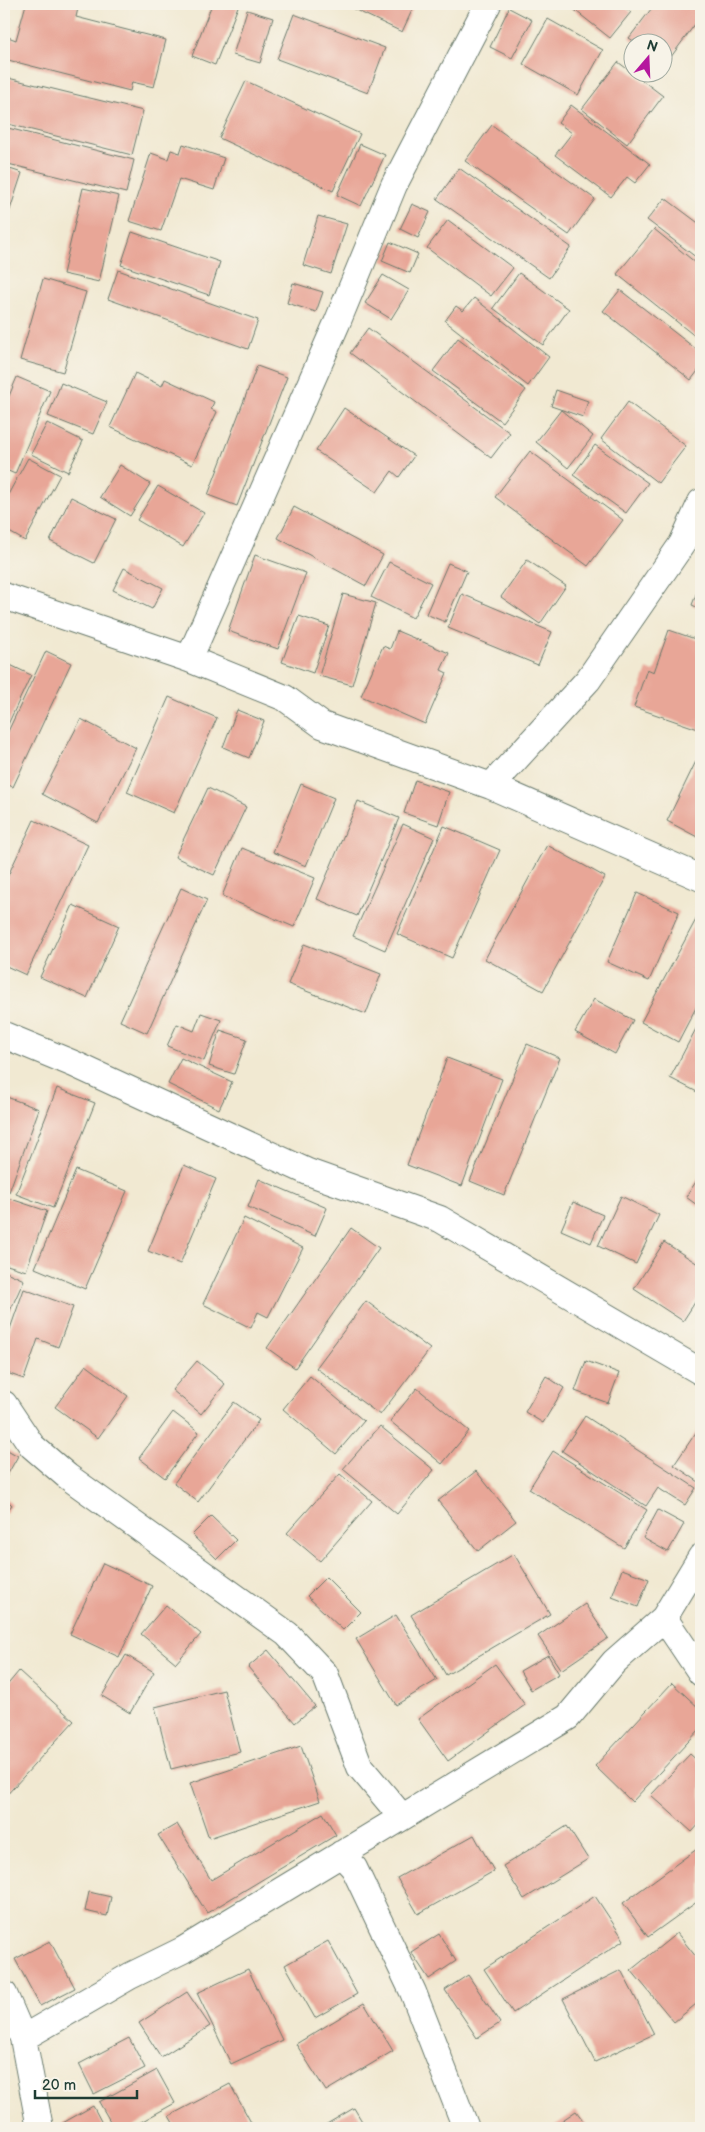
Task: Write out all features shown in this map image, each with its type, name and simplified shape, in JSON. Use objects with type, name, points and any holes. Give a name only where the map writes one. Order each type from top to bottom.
[{"type":"street","points":[[188,659],[337,323],[394,185],[488,4]]},
{"type":"street","points":[[492,786],[588,680],[682,544],[701,502]]},
{"type":"street","points":[[4,596],[188,659],[285,698],[322,724],[492,786],[701,878]]},
{"type":"street","points":[[4,1035],[74,1064],[308,1172],[440,1219],[701,1372]]},
{"type":"street","points":[[4,1404],[32,1446],[67,1476],[287,1634],[325,1674],[360,1767],[402,1817]]},
{"type":"street","points":[[23,2038],[130,1976],[182,1950],[568,1717],[614,1662],[664,1618],[701,1557]]},
{"type":"street","points":[[664,1618],[701,1673]]},
{"type":"street","points":[[342,1854],[354,1868],[413,1992],[466,2128]]},
{"type":"street","points":[[4,1994],[23,2038],[40,2128]]},
{"type":"building","points":[[26,4],[79,4],[76,17],[166,40],[154,87],[132,82],[130,91],[4,59],[8,37],[16,40]]},
{"type":"building","points":[[212,4],[239,4],[215,65],[192,56]]},
{"type":"building","points":[[343,4],[415,4],[402,32]]},
{"type":"building","points":[[567,4],[621,4],[631,12],[610,38]]},
{"type":"building","points":[[655,4],[696,4],[701,7],[701,16],[672,55],[672,32],[634,32]]},
{"type":"building","points":[[509,8],[532,20],[512,58],[490,47]]},
{"type":"building","points":[[247,10],[273,18],[260,63],[233,55]]},
{"type":"building","points":[[294,14],[385,48],[368,93],[277,59]]},
{"type":"building","points":[[548,19],[603,50],[578,95],[523,64]]},
{"type":"building","points":[[618,62],[622,65],[622,82],[644,82],[663,96],[627,144],[582,109]]},
{"type":"building","points":[[4,77],[143,111],[132,155],[4,123]]},
{"type":"building","points":[[246,81],[360,134],[333,191],[219,138]]},
{"type":"building","points":[[571,105],[650,164],[635,183],[627,177],[611,197],[555,155],[572,133],[558,123]]},
{"type":"building","points":[[492,125],[595,199],[569,235],[465,161]]},
{"type":"building","points":[[4,127],[134,160],[126,193],[4,163]]},
{"type":"building","points":[[183,144],[224,158],[214,190],[179,179],[161,231],[129,221],[151,153],[168,159],[171,150],[180,153]]},
{"type":"building","points":[[360,144],[385,155],[361,206],[337,195]]},
{"type":"building","points":[[4,167],[22,173],[6,222],[4,221]]},
{"type":"building","points":[[459,168],[571,247],[549,278],[437,199]]},
{"type":"building","points":[[83,188],[119,196],[99,282],[63,274]]},
{"type":"building","points":[[665,198],[701,225],[701,261],[647,220]]},
{"type":"building","points":[[412,204],[430,212],[418,238],[400,229]]},
{"type":"building","points":[[318,216],[347,224],[331,274],[303,265]]},
{"type":"building","points":[[448,220],[513,268],[491,296],[427,248]]},
{"type":"building","points":[[654,229],[701,267],[701,341],[617,274]]},
{"type":"building","points":[[132,232],[220,262],[209,295],[121,265]]},
{"type":"building","points":[[390,242],[418,254],[410,273],[382,261]]},
{"type":"building","points":[[118,270],[258,320],[248,349],[108,299]]},
{"type":"building","points":[[519,273],[569,309],[543,345],[493,308]]},
{"type":"building","points":[[383,275],[409,290],[391,319],[365,303]]},
{"type":"building","points":[[43,279],[86,292],[63,372],[20,360]]},
{"type":"building","points":[[293,283],[323,292],[316,312],[287,303]]},
{"type":"building","points":[[620,290],[701,353],[701,367],[691,380],[603,311]]},
{"type":"building","points":[[474,298],[549,357],[528,386],[445,321],[456,306],[463,311]]},
{"type":"building","points":[[368,328],[510,433],[491,458],[350,353]]},
{"type":"building","points":[[458,338],[526,390],[502,422],[433,371]]},
{"type":"building","points":[[257,366],[287,377],[237,506],[208,495]]},
{"type":"building","points":[[135,373],[162,386],[165,379],[214,402],[211,409],[217,412],[192,465],[110,427]]},
{"type":"building","points":[[17,377],[50,391],[15,474],[4,469],[4,394],[9,396]]},
{"type":"building","points":[[61,383],[107,402],[93,434],[48,416]]},
{"type":"building","points":[[556,390],[588,401],[583,417],[551,406]]},
{"type":"building","points":[[628,402],[686,446],[658,483],[601,439]]},
{"type":"building","points":[[344,408],[414,456],[399,477],[392,471],[377,492],[316,451]]},
{"type":"building","points":[[561,410],[593,436],[568,468],[536,442]]},
{"type":"building","points":[[47,423],[83,441],[68,472],[31,454]]},
{"type":"building","points":[[595,445],[648,483],[626,513],[573,475]]},
{"type":"building","points":[[530,451],[623,520],[588,566],[495,497]]},
{"type":"building","points":[[28,458],[60,475],[25,541],[4,529],[4,502]]},
{"type":"building","points":[[120,465],[150,484],[130,516],[100,497]]},
{"type":"building","points":[[158,486],[204,513],[183,547],[137,520]]},
{"type":"building","points":[[71,497],[116,519],[94,563],[50,541]]},
{"type":"building","points":[[294,507],[383,555],[366,586],[278,538]]},
{"type":"building","points":[[255,555],[306,573],[278,649],[228,631]]},
{"type":"building","points":[[527,560],[566,586],[540,624],[501,597]]},
{"type":"building","points":[[389,562],[431,583],[413,618],[371,597]]},
{"type":"building","points":[[448,563],[467,571],[445,622],[426,614]]},
{"type":"building","points":[[124,568],[163,588],[152,609],[113,590]]},
{"type":"building","points":[[701,581],[701,609],[692,605]]},
{"type":"building","points":[[343,594],[376,603],[352,685],[319,676]]},
{"type":"building","points":[[462,594],[552,632],[538,665],[448,628]]},
{"type":"building","points":[[299,616],[329,626],[313,673],[282,662]]},
{"type":"building","points":[[669,630],[701,641],[701,730],[634,707],[647,669],[654,672]]},
{"type":"building","points":[[397,631],[449,653],[441,670],[447,673],[425,724],[361,696],[383,646],[390,649]]},
{"type":"building","points":[[46,651],[71,663],[13,787],[4,783],[4,740]]},
{"type":"building","points":[[4,662],[31,675],[4,733]]},
{"type":"building","points":[[169,697],[217,718],[174,813],[127,792]]},
{"type":"building","points":[[237,710],[264,721],[249,758],[223,747]]},
{"type":"building","points":[[81,719],[136,748],[98,823],[42,794]]},
{"type":"building","points":[[701,751],[701,839],[667,821]]},
{"type":"building","points":[[415,780],[449,792],[438,825],[404,813]]},
{"type":"building","points":[[301,784],[334,798],[306,866],[273,852]]},
{"type":"building","points":[[208,788],[246,807],[214,875],[175,857]]},
{"type":"building","points":[[358,801],[399,818],[357,916],[317,899]]},
{"type":"building","points":[[34,820],[88,845],[26,975],[4,965],[4,884]]},
{"type":"building","points":[[403,824],[434,838],[385,950],[353,936]]},
{"type":"building","points":[[444,826],[500,850],[452,958],[397,934]]},
{"type":"building","points":[[547,845],[605,877],[543,991],[485,959]]},
{"type":"building","points":[[242,848],[315,878],[294,927],[222,896]]},
{"type":"building","points":[[181,888],[207,900],[147,1033],[120,1021]]},
{"type":"building","points":[[637,893],[679,912],[649,981],[607,962]]},
{"type":"building","points":[[73,905],[119,926],[87,998],[40,977]]},
{"type":"building","points":[[699,914],[701,916],[701,998],[678,1042],[641,1022]]},
{"type":"building","points":[[304,944],[381,974],[366,1014],[288,984]]},
{"type":"building","points":[[594,999],[633,1020],[615,1054],[575,1032]]},
{"type":"building","points":[[701,1003],[701,1017],[695,1013]]},
{"type":"building","points":[[201,1013],[221,1020],[204,1061],[167,1046],[177,1024],[194,1031]]},
{"type":"building","points":[[698,1025],[701,1026],[701,1094],[670,1078]]},
{"type":"building","points":[[220,1030],[247,1039],[234,1074],[209,1066]]},
{"type":"building","points":[[527,1044],[560,1058],[504,1195],[470,1181]]},
{"type":"building","points":[[181,1058],[232,1082],[219,1109],[168,1084]]},
{"type":"building","points":[[447,1058],[502,1079],[462,1186],[407,1165]]},
{"type":"building","points":[[57,1088],[95,1103],[53,1208],[16,1194]]},
{"type":"building","points":[[4,1096],[39,1109],[9,1192],[4,1190]]},
{"type":"building","points":[[184,1165],[216,1179],[180,1264],[148,1251]]},
{"type":"building","points":[[76,1170],[127,1191],[85,1289],[35,1268]]},
{"type":"building","points":[[701,1174],[701,1208],[686,1197]]},
{"type":"building","points":[[259,1179],[327,1208],[315,1236],[248,1207]]},
{"type":"building","points":[[621,1196],[659,1215],[636,1264],[598,1246]]},
{"type":"building","points":[[5,1197],[47,1211],[26,1271],[4,1264]]},
{"type":"building","points":[[573,1202],[603,1215],[591,1243],[561,1230]]},
{"type":"building","points":[[244,1218],[303,1248],[268,1317],[258,1312],[251,1328],[203,1304]]},
{"type":"building","points":[[351,1228],[379,1248],[295,1368],[267,1348]]},
{"type":"building","points":[[664,1242],[701,1266],[701,1293],[683,1321],[634,1289]]},
{"type":"building","points":[[4,1271],[24,1280],[4,1324]]},
{"type":"building","points":[[24,1289],[73,1307],[58,1347],[38,1339],[24,1379],[4,1372],[4,1346]]},
{"type":"building","points":[[366,1301],[430,1349],[380,1415],[316,1368]]},
{"type":"building","points":[[197,1361],[225,1384],[201,1414],[172,1390]]},
{"type":"building","points":[[586,1361],[619,1373],[608,1403],[575,1391]]},
{"type":"building","points":[[86,1365],[128,1396],[98,1438],[55,1407]]},
{"type":"building","points":[[310,1376],[364,1421],[336,1454],[283,1409]]},
{"type":"building","points":[[546,1376],[564,1388],[543,1423],[525,1412]]},
{"type":"building","points":[[417,1388],[469,1431],[442,1464],[390,1421]]},
{"type":"building","points":[[234,1402],[259,1420],[198,1502],[174,1483]]},
{"type":"building","points":[[173,1412],[199,1432],[165,1478],[139,1458]]},
{"type":"building","points":[[585,1416],[696,1488],[685,1505],[658,1488],[646,1506],[562,1451]]},
{"type":"building","points":[[701,1425],[701,1479],[699,1482],[674,1465]]},
{"type":"building","points":[[380,1426],[434,1470],[397,1514],[343,1469]]},
{"type":"building","points":[[4,1448],[18,1456],[5,1479],[4,1479]]},
{"type":"building","points":[[553,1451],[647,1510],[624,1548],[529,1489]]},
{"type":"building","points":[[476,1471],[516,1521],[478,1551],[438,1501]]},
{"type":"building","points":[[340,1474],[372,1501],[320,1561],[287,1533]]},
{"type":"building","points":[[4,1497],[12,1505],[4,1515]]},
{"type":"building","points":[[658,1510],[684,1524],[668,1552],[643,1538]]},
{"type":"building","points":[[211,1516],[236,1540],[217,1559],[192,1535]]},
{"type":"building","points":[[514,1554],[550,1614],[446,1675],[411,1615]]},
{"type":"building","points":[[103,1563],[152,1586],[119,1657],[70,1634]]},
{"type":"building","points":[[622,1569],[649,1579],[638,1607],[612,1597]]},
{"type":"building","points":[[326,1577],[361,1612],[343,1630],[307,1596]]},
{"type":"building","points":[[585,1604],[608,1638],[561,1670],[538,1636]]},
{"type":"building","points":[[166,1605],[201,1634],[176,1663],[141,1634]]},
{"type":"building","points":[[396,1615],[437,1680],[396,1705],[356,1639]]},
{"type":"building","points":[[268,1650],[315,1706],[295,1723],[248,1667]]},
{"type":"building","points":[[126,1655],[154,1672],[130,1713],[102,1696]]},
{"type":"building","points":[[548,1655],[559,1674],[531,1690],[520,1671]]},
{"type":"building","points":[[495,1664],[525,1705],[448,1761],[418,1719]]},
{"type":"building","points":[[19,1671],[74,1721],[4,1798],[4,1689]]},
{"type":"building","points":[[672,1683],[701,1710],[701,1728],[632,1802],[595,1766]]},
{"type":"building","points":[[224,1690],[240,1752],[171,1769],[155,1707]]},
{"type":"building","points":[[301,1746],[320,1801],[209,1838],[190,1783]]},
{"type":"building","points":[[690,1754],[701,1764],[701,1822],[692,1832],[651,1795]]},
{"type":"building","points":[[323,1813],[336,1835],[207,1913],[158,1835],[177,1824],[211,1880]]},
{"type":"building","points":[[567,1826],[588,1859],[524,1899],[503,1866]]},
{"type":"building","points":[[474,1835],[494,1871],[418,1914],[397,1878]]},
{"type":"building","points":[[701,1846],[701,1899],[648,1937],[623,1903]]},
{"type":"building","points":[[89,1892],[111,1897],[107,1916],[85,1911]]},
{"type":"building","points":[[595,1896],[624,1940],[513,2013],[484,1969]]},
{"type":"building","points":[[677,1933],[701,1963],[701,2000],[674,2022],[631,1970]]},
{"type":"building","points":[[439,1934],[456,1961],[429,1979],[411,1952]]},
{"type":"building","points":[[50,1941],[75,1988],[40,2006],[15,1959]]},
{"type":"building","points":[[328,1941],[357,1994],[315,2018],[285,1965]]},
{"type":"building","points":[[248,1969],[282,2040],[231,2064],[197,1993]]},
{"type":"building","points":[[621,1970],[654,2034],[595,2062],[563,1999]]},
{"type":"building","points":[[468,1975],[500,2023],[477,2038],[445,1990]]},
{"type":"building","points":[[187,1992],[210,2026],[161,2057],[139,2023]]},
{"type":"building","points":[[364,2003],[393,2051],[326,2091],[296,2044]]},
{"type":"building","points":[[129,2038],[145,2068],[94,2094],[79,2064]]},
{"type":"building","points":[[157,2070],[175,2103],[130,2128],[114,2128],[99,2102]]},
{"type":"building","points":[[230,2084],[254,2128],[176,2128],[169,2116]]},
{"type":"building","points":[[93,2106],[104,2127],[63,2128],[61,2124]]},
{"type":"building","points":[[354,2108],[366,2128],[320,2128]]},
{"type":"building","points":[[576,2111],[589,2128],[551,2128]]}]
